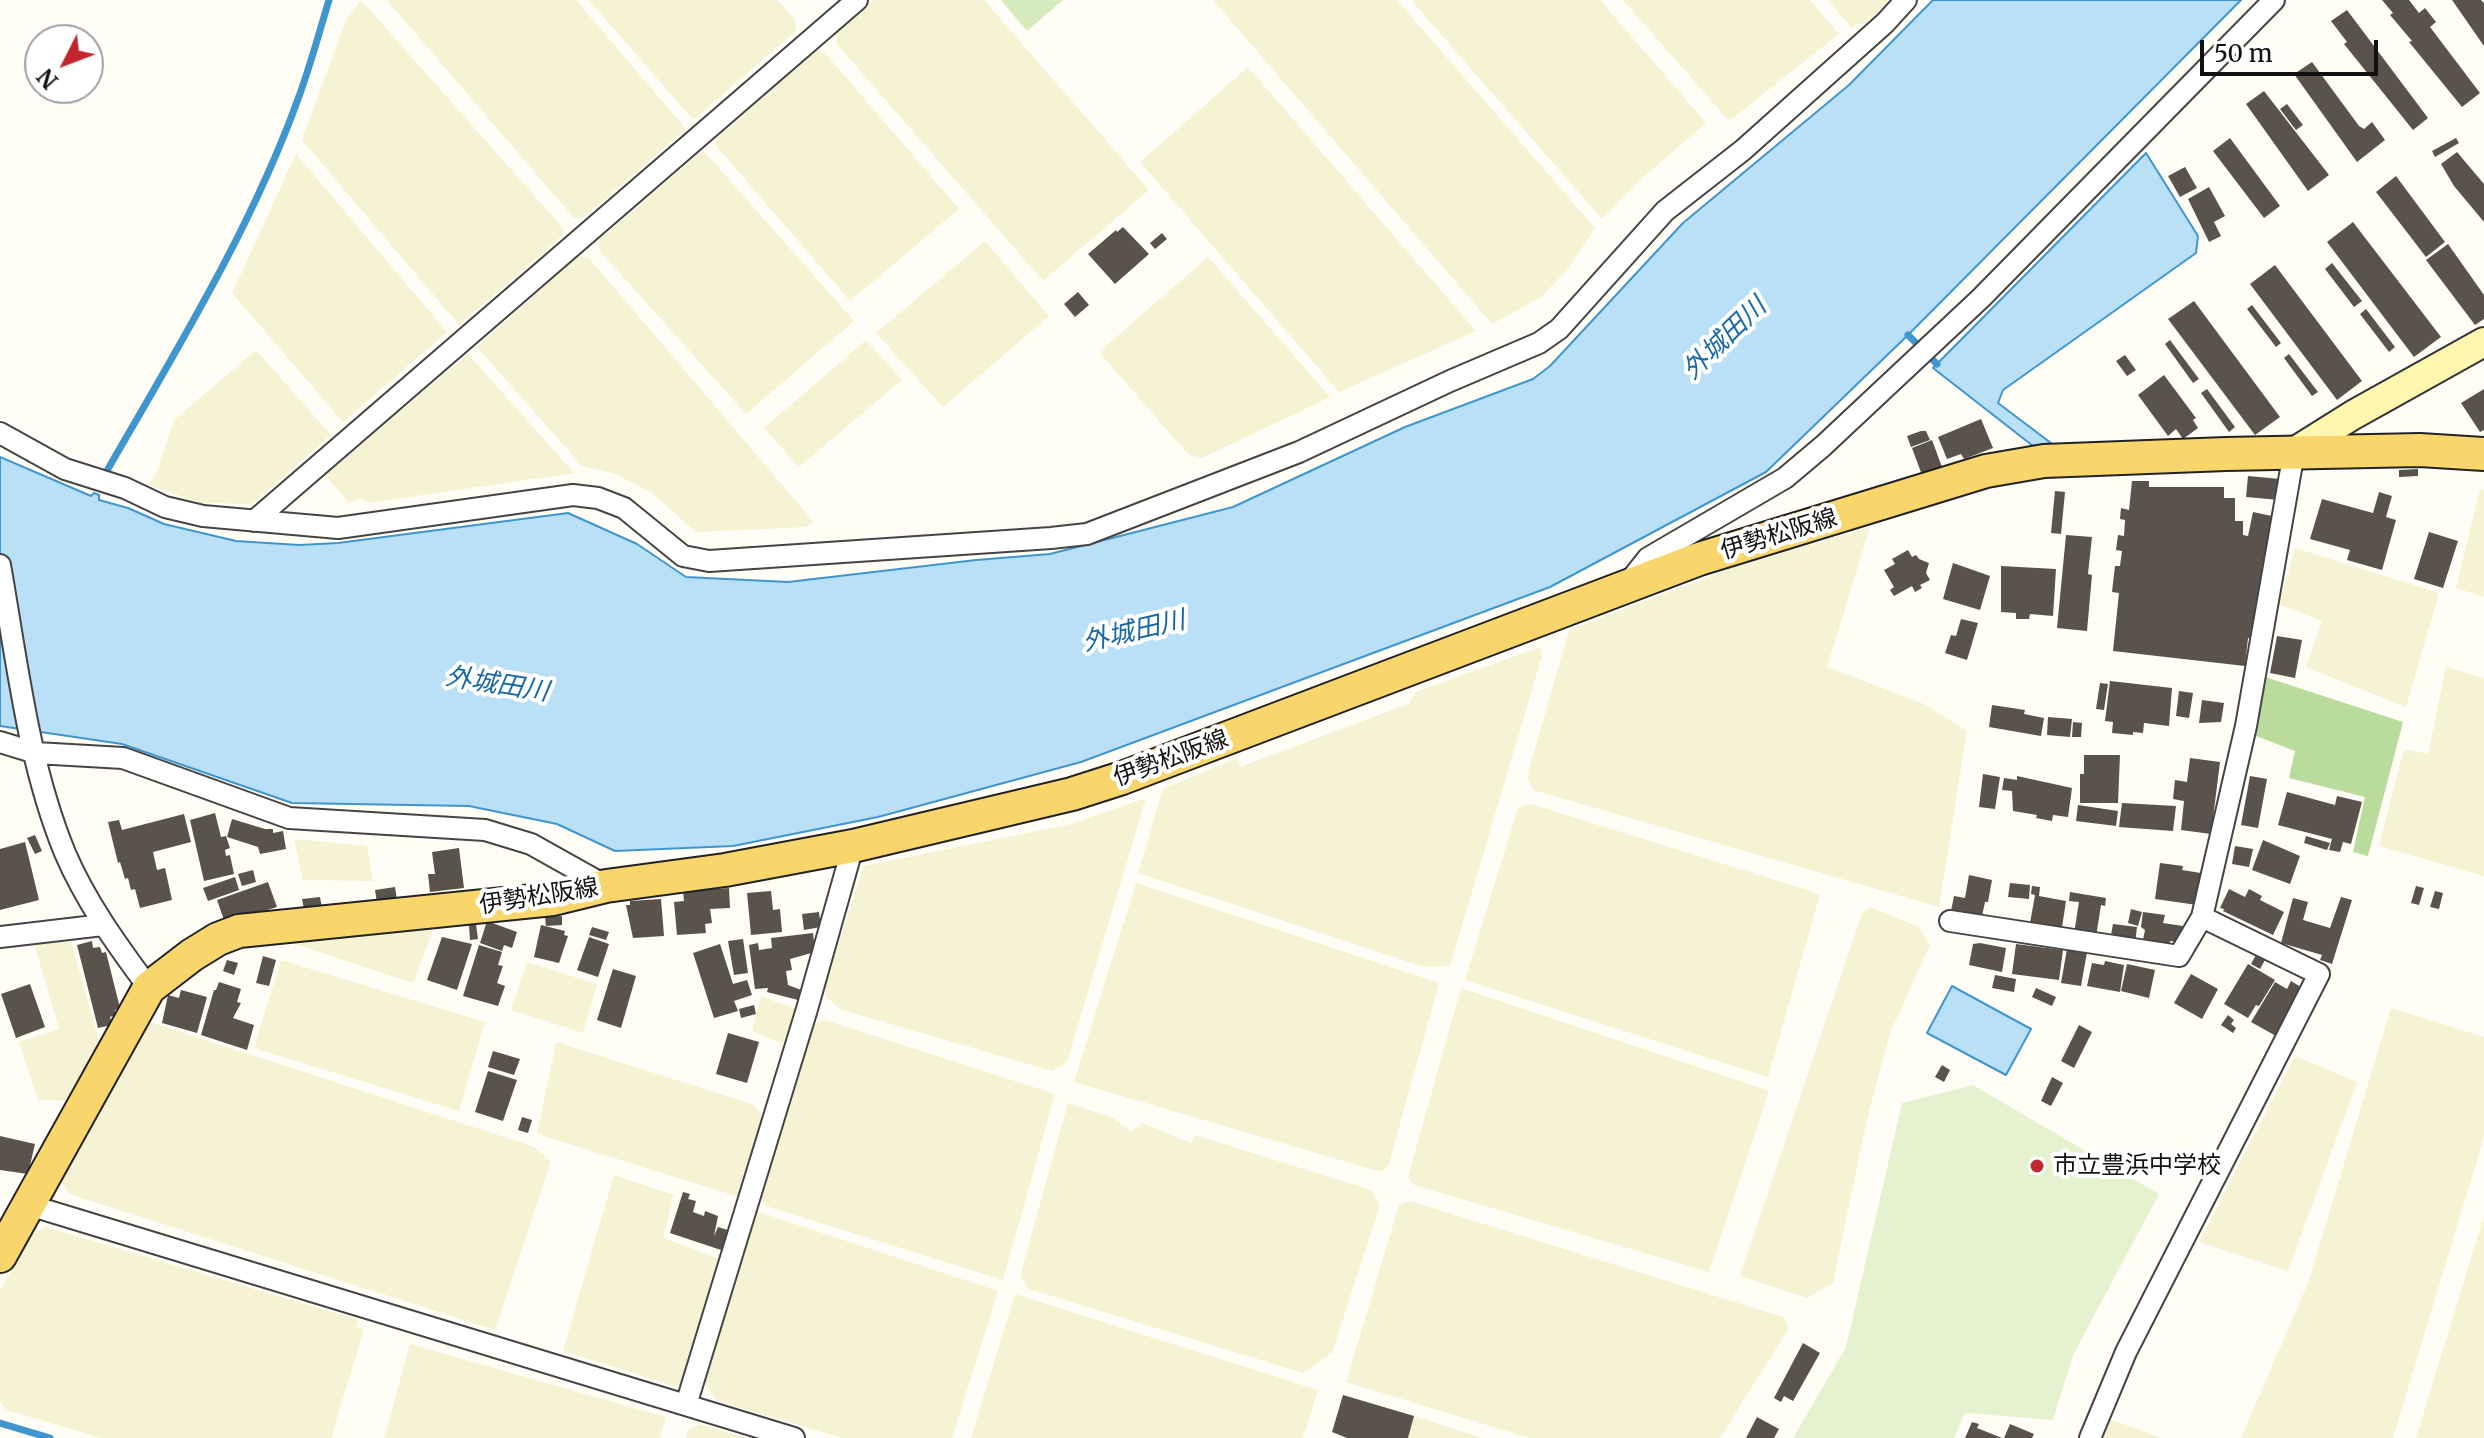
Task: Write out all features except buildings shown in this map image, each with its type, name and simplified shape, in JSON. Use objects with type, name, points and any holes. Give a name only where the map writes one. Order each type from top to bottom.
[{"type":"main road","name":"伊勢松阪線","points":[[0,1256],[149,988],[192,955],[218,939],[239,931],[553,899],[606,886],[725,870],[853,846],[1072,794],[1122,778],[1713,555],[1986,471],[2044,461],[2294,452],[2420,450],[2484,454]]},
{"type":"street","points":[[254,521],[857,0]]},
{"type":"street","points":[[0,433],[65,469],[125,488],[165,507],[203,516],[254,521],[338,528],[573,495],[598,498],[624,508],[683,556],[709,561],[1087,534],[1299,452],[1539,343],[1559,329],[1665,211],[1743,150],[1885,23],[1906,0]]},
{"type":"street","points":[[1624,588],[1648,558],[1785,478],[1823,446],[1981,298],[2274,0]]},
{"type":"street","points":[[1950,921],[2179,956],[2202,917],[2246,726],[2294,452],[2353,415],[2484,342]]},
{"type":"street","points":[[0,565],[34,745],[51,812],[66,854],[103,925],[149,988]]},
{"type":"street","points":[[0,742],[123,758],[289,818],[485,830],[531,844],[606,886]]},
{"type":"street","points":[[686,1405],[807,1009],[853,846]]},
{"type":"street","points":[[2090,1438],[2145,1313],[2319,974],[2202,917]]},
{"type":"street","points":[[0,937],[103,925]]},
{"type":"street","points":[[29,1205],[794,1438]]},
{"type":"shaded area","points":[[361,0],[563,228],[562,236],[459,325],[302,140],[347,18]]},
{"type":"shaded area","points":[[387,0],[576,0],[686,129],[583,218],[574,218]]},
{"type":"shaded area","points":[[589,0],[778,0],[795,20],[796,31],[693,120]]},
{"type":"shaded area","points":[[874,0],[984,0],[1149,190],[1043,281],[836,43],[837,32]]},
{"type":"shaded area","points":[[1213,0],[1397,0],[1595,228],[1568,269],[1541,297],[1492,324]]},
{"type":"shaded area","points":[[1411,0],[1600,0],[1706,123],[1641,179],[1602,219]]},
{"type":"shaded area","points":[[1623,0],[1810,0],[1839,34],[1729,121]]},
{"type":"shaded area","points":[[1828,0],[1888,0],[1866,22],[1851,27]]},
{"type":"shaded area","points":[[814,51],[825,53],[959,209],[850,301],[713,142]]},
{"type":"shaded area","points":[[1248,67],[1476,331],[1339,392],[1140,162]]},
{"type":"shaded area","points":[[703,150],[854,321],[746,414],[599,250],[600,239]]},
{"type":"shaded area","points":[[296,154],[447,332],[343,422],[232,293]]},
{"type":"shaded area","points":[[985,241],[1049,316],[943,407],[876,333]]},
{"type":"shaded area","points":[[578,256],[588,257],[813,521],[806,527],[696,532],[652,493],[615,474],[582,466],[477,347]]},
{"type":"shaded area","points":[[1208,257],[1330,397],[1202,458],[1189,455],[1099,352]]},
{"type":"shaded area","points":[[866,340],[902,380],[799,467],[764,428]]},
{"type":"shaded area","points":[[256,350],[331,435],[252,504],[200,503],[149,485],[158,469],[174,420]]},
{"type":"shaded area","points":[[468,354],[574,473],[369,503],[359,498],[349,503],[325,475]]},
{"type":"shaded area","points":[[2480,489],[2484,490],[2484,597],[2456,588]]},
{"type":"shaded area","points":[[1870,527],[1827,667],[1924,704],[1967,731],[1939,907],[1533,790],[1527,776],[1569,630],[1734,567]]},
{"type":"shaded area","points":[[2295,548],[2439,593],[2406,707],[2306,667],[2322,621],[2279,604]]},
{"type":"shaded area","points":[[1540,647],[1542,656],[1450,966],[1421,966],[1138,873],[1163,789],[1237,758],[1240,767],[1408,704],[1416,692]]},
{"type":"shaded area","points":[[2446,667],[2484,678],[2484,876],[2379,846],[2404,749],[2428,754]]},
{"type":"shaded area","points":[[1146,798],[1067,1062],[1052,1071],[839,1009],[826,996],[824,987],[864,866],[1071,824]]},
{"type":"shaded area","points":[[1531,804],[1820,894],[1768,1077],[1465,980],[1518,808]]},
{"type":"shaded area","points":[[294,839],[367,846],[373,881],[303,880]]},
{"type":"shaded area","points":[[1136,883],[1439,983],[1388,1167],[1381,1172],[1074,1082]]},
{"type":"shaded area","points":[[1870,907],[1919,927],[1930,945],[1890,1033],[1867,1119],[1833,1283],[1807,1298],[1740,1276],[1862,913]]},
{"type":"shaded area","points":[[435,925],[413,983],[289,942],[288,936]]},
{"type":"shaded area","points":[[71,941],[101,1048],[66,1101],[38,1100],[19,1042],[59,1029],[34,943]]},
{"type":"shaded area","points":[[281,960],[485,1022],[459,1111],[254,1048]]},
{"type":"shaded area","points":[[527,962],[597,984],[583,1033],[511,1010]]},
{"type":"shaded area","points":[[1461,988],[1769,1091],[1709,1272],[1414,1185],[1408,1177]]},
{"type":"shaded area","points":[[761,996],[796,1009],[783,1044],[752,1031]]},
{"type":"shaded area","points":[[2391,1008],[2484,1037],[2484,1137],[2393,1438],[2241,1438],[2308,1283]]},
{"type":"shaded area","points":[[825,1020],[1055,1094],[1003,1280],[766,1206],[759,1196],[814,1024]]},
{"type":"shaded area","points":[[150,1022],[532,1146],[551,1161],[495,1330],[69,1194],[61,1181]]},
{"type":"shaded area","points":[[556,1042],[752,1104],[764,1118],[739,1197],[537,1134]]},
{"type":"shaded area","points":[[2295,1056],[2357,1082],[2288,1271],[2199,1242]]},
{"type":"shaded area","points":[[1068,1103],[1113,1118],[1131,1132],[1142,1123],[1192,1143],[1195,1135],[1371,1190],[1380,1205],[1332,1353],[1303,1373],[1029,1289],[1020,1276]]},
{"type":"shaded area","points":[[614,1175],[674,1195],[663,1238],[720,1259],[686,1373],[677,1387],[563,1351]]},
{"type":"shaded area","points":[[1410,1201],[1783,1317],[1789,1328],[1720,1438],[1529,1438],[1346,1382],[1399,1205]]},
{"type":"shaded area","points":[[756,1211],[998,1291],[952,1438],[842,1438],[717,1401],[702,1378]]},
{"type":"shaded area","points":[[2484,1216],[2484,1438],[2416,1438]]},
{"type":"shaded area","points":[[46,1227],[359,1320],[356,1327],[364,1329],[331,1438],[101,1438],[7,1410],[0,1402],[0,1291],[29,1236]]},
{"type":"shaded area","points":[[1015,1294],[1318,1390],[1303,1438],[971,1438]]},
{"type":"shaded area","points":[[410,1344],[666,1417],[660,1438],[384,1438]]},
{"type":"shaded area","points":[[1414,1416],[1482,1438],[1408,1438]]},
{"type":"shaded area","points":[[2107,1418],[2162,1438],[2099,1438]]},
{"type":"shaded area","points":[[699,1424],[747,1438],[686,1438],[688,1431]]},
{"type":"green space","points":[[1001,0],[1063,0],[1027,31]]},
{"type":"green space","points":[[2262,676],[2403,722],[2368,856],[2353,852],[2365,797],[2289,778],[2295,751],[2251,734]]},
{"type":"green space","points":[[1973,1085],[2159,1194],[2073,1355],[2053,1420],[1965,1413],[1954,1438],[1793,1438],[1846,1347],[1902,1103]]},
{"type":"water","name":"外城田川","points":[[1933,0],[2241,0],[1908,335],[1766,472],[1550,587],[1081,762],[878,817],[733,846],[615,851],[557,824],[469,806],[292,803],[122,744],[0,726],[0,457],[164,524],[236,541],[299,545],[338,543],[568,513],[637,544],[686,577],[788,582],[1050,554],[1233,507],[1405,427],[1533,379],[1550,366],[1683,223],[1849,85]]},
{"type":"water","points":[[2146,153],[2198,236],[2196,253],[2003,390],[1998,403],[2051,443],[2033,446],[1933,368]]},
{"type":"water","points":[[1952,986],[2031,1029],[2006,1075],[1927,1033]]},
{"type":"waterway","points":[[108,469],[236,241],[298,99],[329,0]]},
{"type":"waterway","points":[[1908,335],[1916,343]]},
{"type":"waterway","points":[[1931,358],[1937,364]]},
{"type":"waterway","points":[[0,1423],[50,1438]]},
{"type":"place","name":"市立豊浜中学校","points":[[2037,1166]]}]
